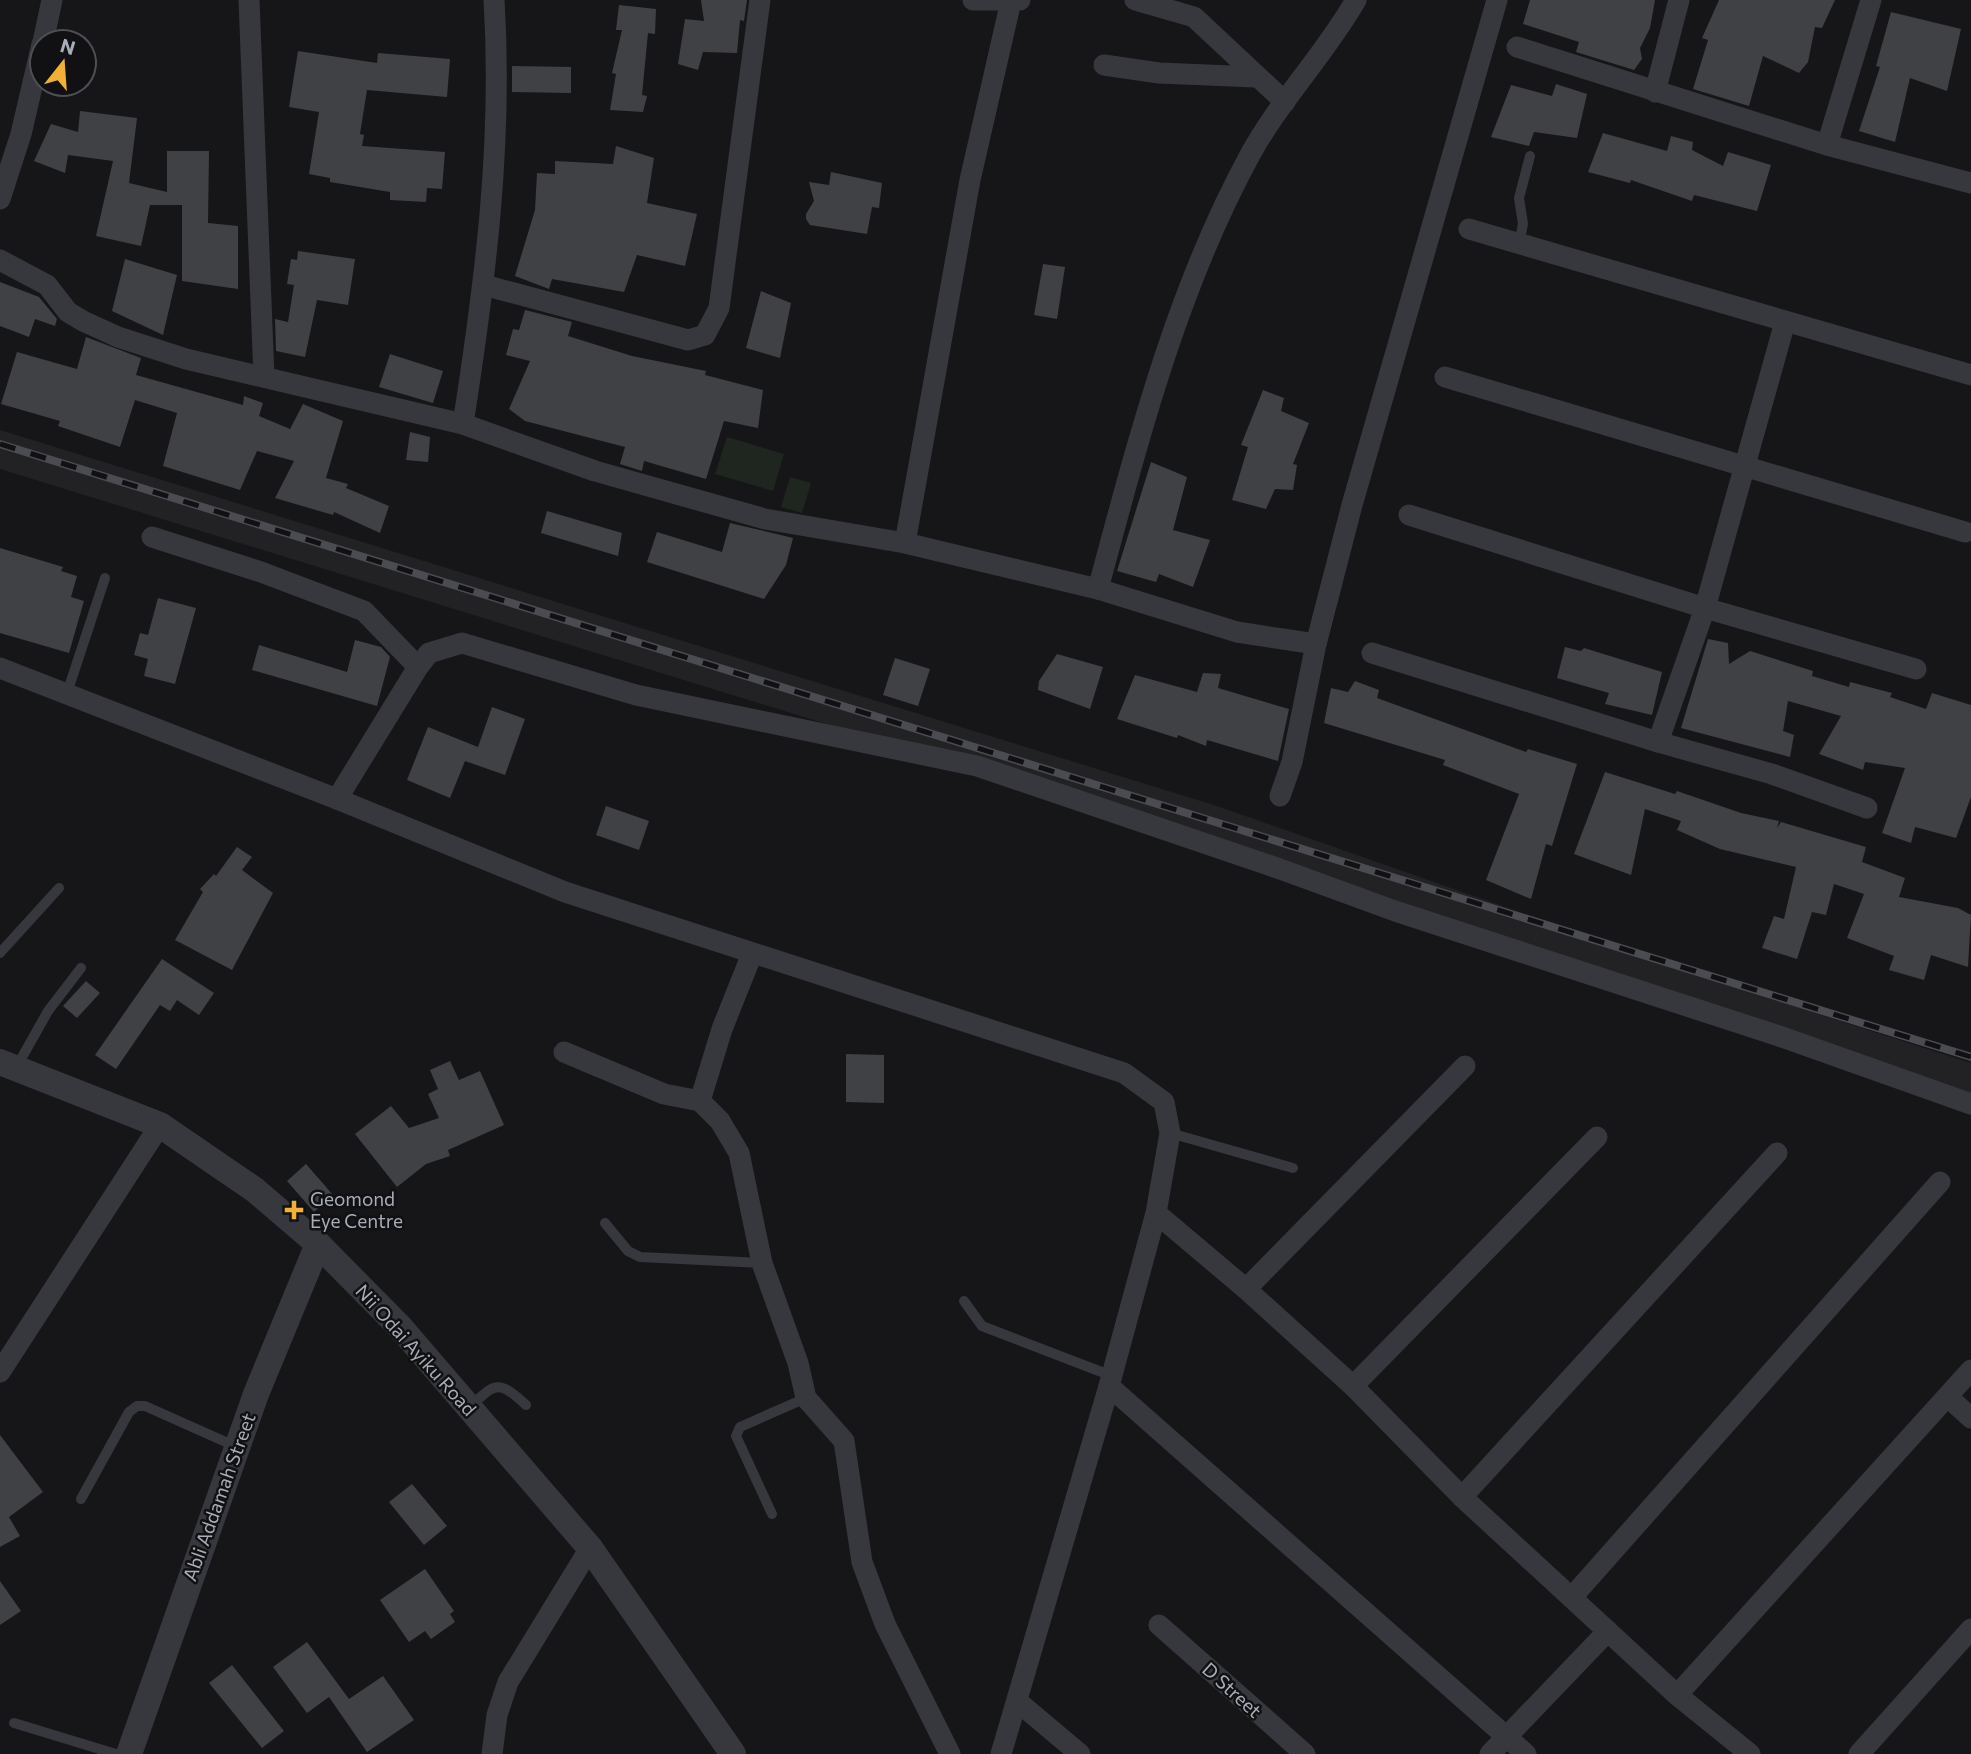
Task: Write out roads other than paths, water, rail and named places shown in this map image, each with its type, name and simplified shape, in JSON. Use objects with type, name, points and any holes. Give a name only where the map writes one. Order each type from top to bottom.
[{"type":"street","points":[[45,28],[52,0]]},
{"type":"street","points":[[249,0],[264,377]]},
{"type":"street","points":[[463,425],[484,285],[497,134],[498,68],[494,0]]},
{"type":"street","points":[[484,285],[688,340],[705,335],[719,308],[760,0]]},
{"type":"street","points":[[973,0],[1020,0]]},
{"type":"street","points":[[1135,0],[1194,17],[1285,102]]},
{"type":"street","points":[[1098,589],[1148,404],[1173,328],[1239,176],[1285,102],[1322,55],[1356,0]]},
{"type":"street","points":[[1280,796],[1304,709],[1316,644],[1389,370],[1497,0]]},
{"type":"street","points":[[1655,92],[1679,0]]},
{"type":"street","points":[[1827,145],[1871,0]]},
{"type":"street","points":[[905,543],[970,180],[1011,1]]},
{"type":"street","points":[[1517,47],[1827,145],[1971,183]]},
{"type":"street","points":[[1104,65],[1159,73],[1256,77]]},
{"type":"street","points":[[0,199],[29,98]]},
{"type":"street","points":[[1469,229],[1971,375]]},
{"type":"street","points":[[0,260],[47,285],[68,312],[106,332],[186,359],[463,425],[595,471],[765,519],[905,543],[1098,589],[1237,632],[1316,644]]},
{"type":"street","points":[[1658,742],[1705,608],[1785,322]]},
{"type":"street","points":[[1445,377],[1965,533]]},
{"type":"street","points":[[1409,515],[1705,608],[1916,670]]},
{"type":"street","points":[[152,537],[261,572],[364,611],[418,667]]},
{"type":"street","points":[[337,799],[429,653],[462,643],[636,695],[977,766],[1267,864],[1395,911],[1792,1041],[1971,1104]]},
{"type":"street","points":[[1372,653],[1658,742],[1772,774],[1867,807]]},
{"type":"street","points":[[0,668],[66,696],[337,799],[565,892],[1124,1073],[1164,1102],[1170,1133],[1156,1213],[1111,1381],[1001,1754]]},
{"type":"street","points":[[700,1101],[722,1029],[752,954]]},
{"type":"street","points":[[564,1052],[664,1094],[700,1101],[720,1121],[739,1153],[762,1263],[798,1363],[806,1398],[844,1441],[862,1562],[885,1624],[950,1754]]},
{"type":"street","name":"Nii Odai Ayiku Road","points":[[8,1065],[160,1125],[255,1190],[318,1244],[400,1327],[590,1548],[733,1754]]},
{"type":"street","points":[[1246,1289],[1465,1066]]},
{"type":"street","points":[[0,1372],[160,1125]]},
{"type":"street","points":[[1353,1386],[1597,1137]]},
{"type":"street","points":[[1462,1497],[1777,1153]]},
{"type":"street","points":[[1573,1596],[1940,1182]]},
{"type":"street","points":[[1156,1213],[1246,1289],[1353,1386],[1462,1497],[1573,1596],[1677,1695],[1750,1754]]},
{"type":"street","name":"Abli Addamah Street","points":[[129,1754],[237,1447],[318,1244]]},
{"type":"street","points":[[1677,1695],[1971,1370]]},
{"type":"street","points":[[1111,1381],[1526,1754]]},
{"type":"street","points":[[1948,1397],[1971,1418]]},
{"type":"street","points":[[492,1754],[497,1715],[508,1682],[590,1548]]},
{"type":"street","name":"D Street","points":[[1160,1625],[1305,1754]]},
{"type":"street","points":[[1859,1754],[1971,1629]]},
{"type":"street","points":[[1490,1754],[1608,1631]]},
{"type":"street","points":[[1017,1701],[1080,1754]]},
{"type":"lane","points":[[1519,244],[1523,224],[1519,198],[1530,156]]},
{"type":"lane","points":[[66,696],[105,578]]},
{"type":"lane","points":[[0,953],[59,888]]},
{"type":"lane","points":[[8,1065],[81,968]]},
{"type":"lane","points":[[1170,1133],[1293,1168]]},
{"type":"lane","points":[[605,1223],[628,1251],[640,1257],[762,1263]]},
{"type":"lane","points":[[964,1301],[982,1326],[1111,1381]]},
{"type":"lane","points":[[469,1408],[490,1387],[499,1386],[508,1388],[526,1405]]},
{"type":"lane","points":[[772,1514],[736,1436],[740,1427],[806,1398]]},
{"type":"lane","points":[[81,1499],[129,1412],[136,1406],[145,1406],[237,1447]]},
{"type":"lane","points":[[14,1723],[116,1754]]},
{"type":"railway","points":[[0,444],[1971,1057]]},
{"type":"place","name":"Geomond Eye Centre","points":[[294,1210]]}]
